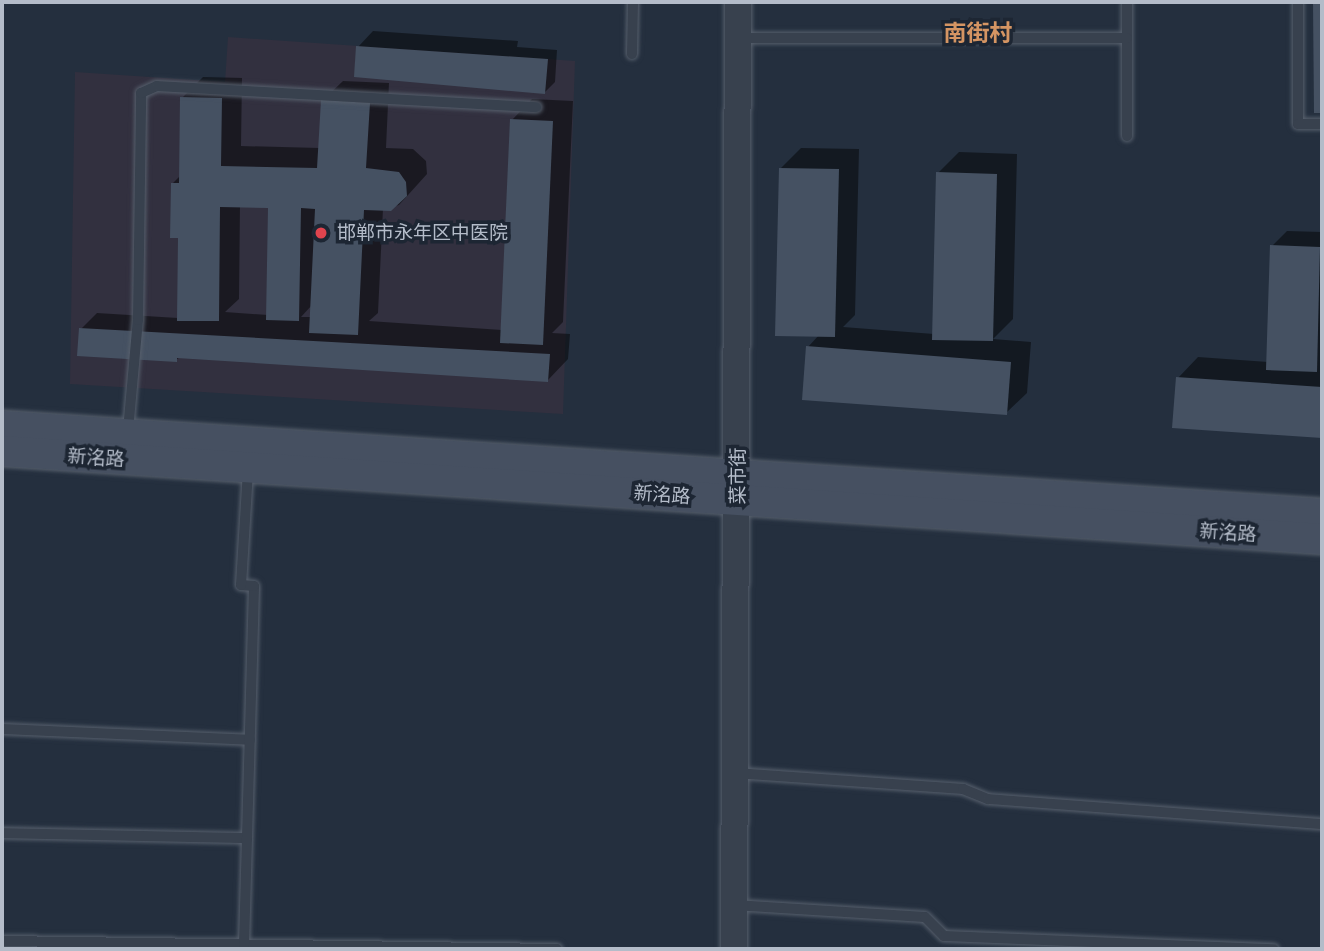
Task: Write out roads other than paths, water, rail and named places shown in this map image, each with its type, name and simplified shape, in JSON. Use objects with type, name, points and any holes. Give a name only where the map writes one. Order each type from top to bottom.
[{"type":"main road","name":"新洺路","points":[[2,426],[1322,539]]},
{"type":"main road","name":"新洺路","points":[[2,451],[248,468],[1322,513]]},
{"type":"street","name":"菜市街","points":[[734,949],[738,2]]},
{"type":"lane","points":[[632,54],[633,2]]},
{"type":"lane","points":[[1127,2],[1127,136]]},
{"type":"lane","points":[[1298,2],[1298,124],[1322,124]]},
{"type":"lane","points":[[738,38],[1127,38]]},
{"type":"lane","points":[[128,435],[138,320],[141,93],[157,86],[536,107]]},
{"type":"lane","points":[[244,945],[254,586],[241,585],[248,468]]},
{"type":"lane","points":[[2,729],[250,740]]},
{"type":"lane","points":[[736,773],[963,789],[988,799],[1322,824]]},
{"type":"lane","points":[[2,833],[247,838]]},
{"type":"lane","points":[[734,905],[925,917],[944,936],[1274,949]]},
{"type":"lane","points":[[2,940],[557,949]]},
{"type":"place","name":"邯郸市永年区中医院","points":[[321,233]]},
{"type":"district","name":"南街村","points":[[978,33]]}]
